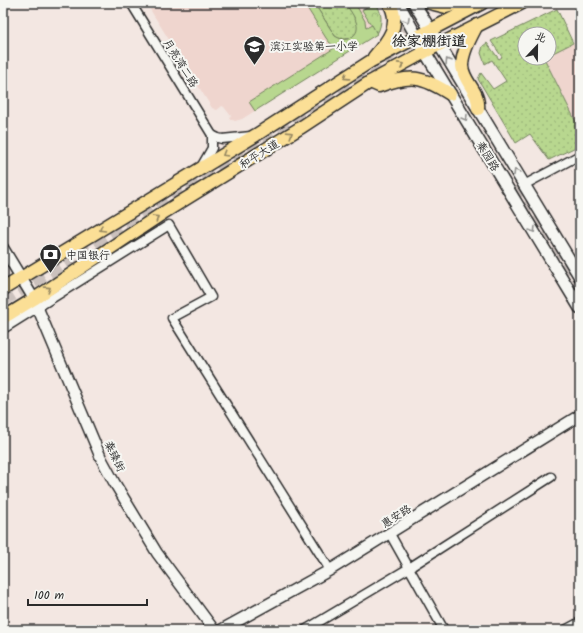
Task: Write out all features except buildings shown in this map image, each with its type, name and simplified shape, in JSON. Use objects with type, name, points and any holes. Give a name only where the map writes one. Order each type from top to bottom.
[{"type":"main road","points":[[370,61],[388,41],[392,31],[394,17],[389,3]]},
{"type":"main road","name":"秦园路","points":[[398,3],[450,94],[580,308]]},
{"type":"main road","name":"秦园路","points":[[414,3],[438,45],[580,277]]},
{"type":"main road","points":[[430,3],[446,7],[460,3]]},
{"type":"main road","name":"和平大道","points":[[3,289],[256,135],[370,61],[482,3]]},
{"type":"main road","name":"和平大道","points":[[3,318],[36,303],[163,213],[300,128],[370,82],[438,45],[522,3]]},
{"type":"main road","points":[[477,25],[465,54],[462,66],[466,77],[479,101],[478,109]]},
{"type":"main road","points":[[370,82],[379,86],[394,80],[414,78],[429,81],[450,94]]},
{"type":"street","name":"月亮湾二路","points":[[131,3],[212,135]]},
{"type":"street","points":[[199,170],[212,148],[212,135],[222,139],[256,135]]},
{"type":"street","points":[[524,185],[580,155]]},
{"type":"street","points":[[3,329],[36,303],[169,225],[211,297],[172,318],[330,570]]},
{"type":"street","name":"秦臻街","points":[[3,248],[36,303],[108,470],[157,553],[214,630]]},
{"type":"street","name":"惠安路","points":[[221,630],[330,570],[580,415]]},
{"type":"street","points":[[305,630],[409,568],[551,477]]},
{"type":"street","points":[[390,534],[444,630]]},
{"type":"street","points":[[565,630],[580,622]]},
{"type":"shaded area","name":"滨江实验第一小学","points":[[146,3],[358,3],[377,34],[242,119],[235,121],[230,119],[229,117],[231,116],[224,107],[222,106],[217,110],[212,108]]},
{"type":"shaded area","points":[[580,40],[580,130],[548,66],[557,66],[557,51]]},
{"type":"green space","points":[[304,3],[314,3],[335,36],[341,39],[348,39],[355,35],[357,26],[356,21],[345,3],[355,3],[365,21],[366,28],[372,25],[377,34],[255,111],[249,102],[336,47],[326,38]]},
{"type":"green space","points":[[314,3],[345,3],[357,23],[357,32],[347,39],[335,36]]},
{"type":"green space","points":[[369,3],[376,3],[381,14],[381,22],[377,34],[362,10],[370,5]]},
{"type":"green space","points":[[557,9],[573,43],[557,51],[557,26],[522,26]]},
{"type":"green space","points":[[517,28],[517,66],[548,66],[580,130],[580,145],[549,160],[530,134],[516,143],[478,79],[481,73],[493,89],[506,81],[492,60],[485,64],[481,53],[483,46],[487,43],[499,59],[502,57],[491,41]]},
{"type":"tunnel","points":[[3,301],[373,72],[387,58],[398,42],[404,23],[404,3]]},
{"type":"tunnel","points":[[518,185],[580,290]]},
{"type":"place","name":"滨江实验第一小学","points":[[255,66]]},
{"type":"place","name":"中国银行","points":[[51,274]]},
{"type":"district","name":"徐家棚街道","points":[[429,41]]}]
